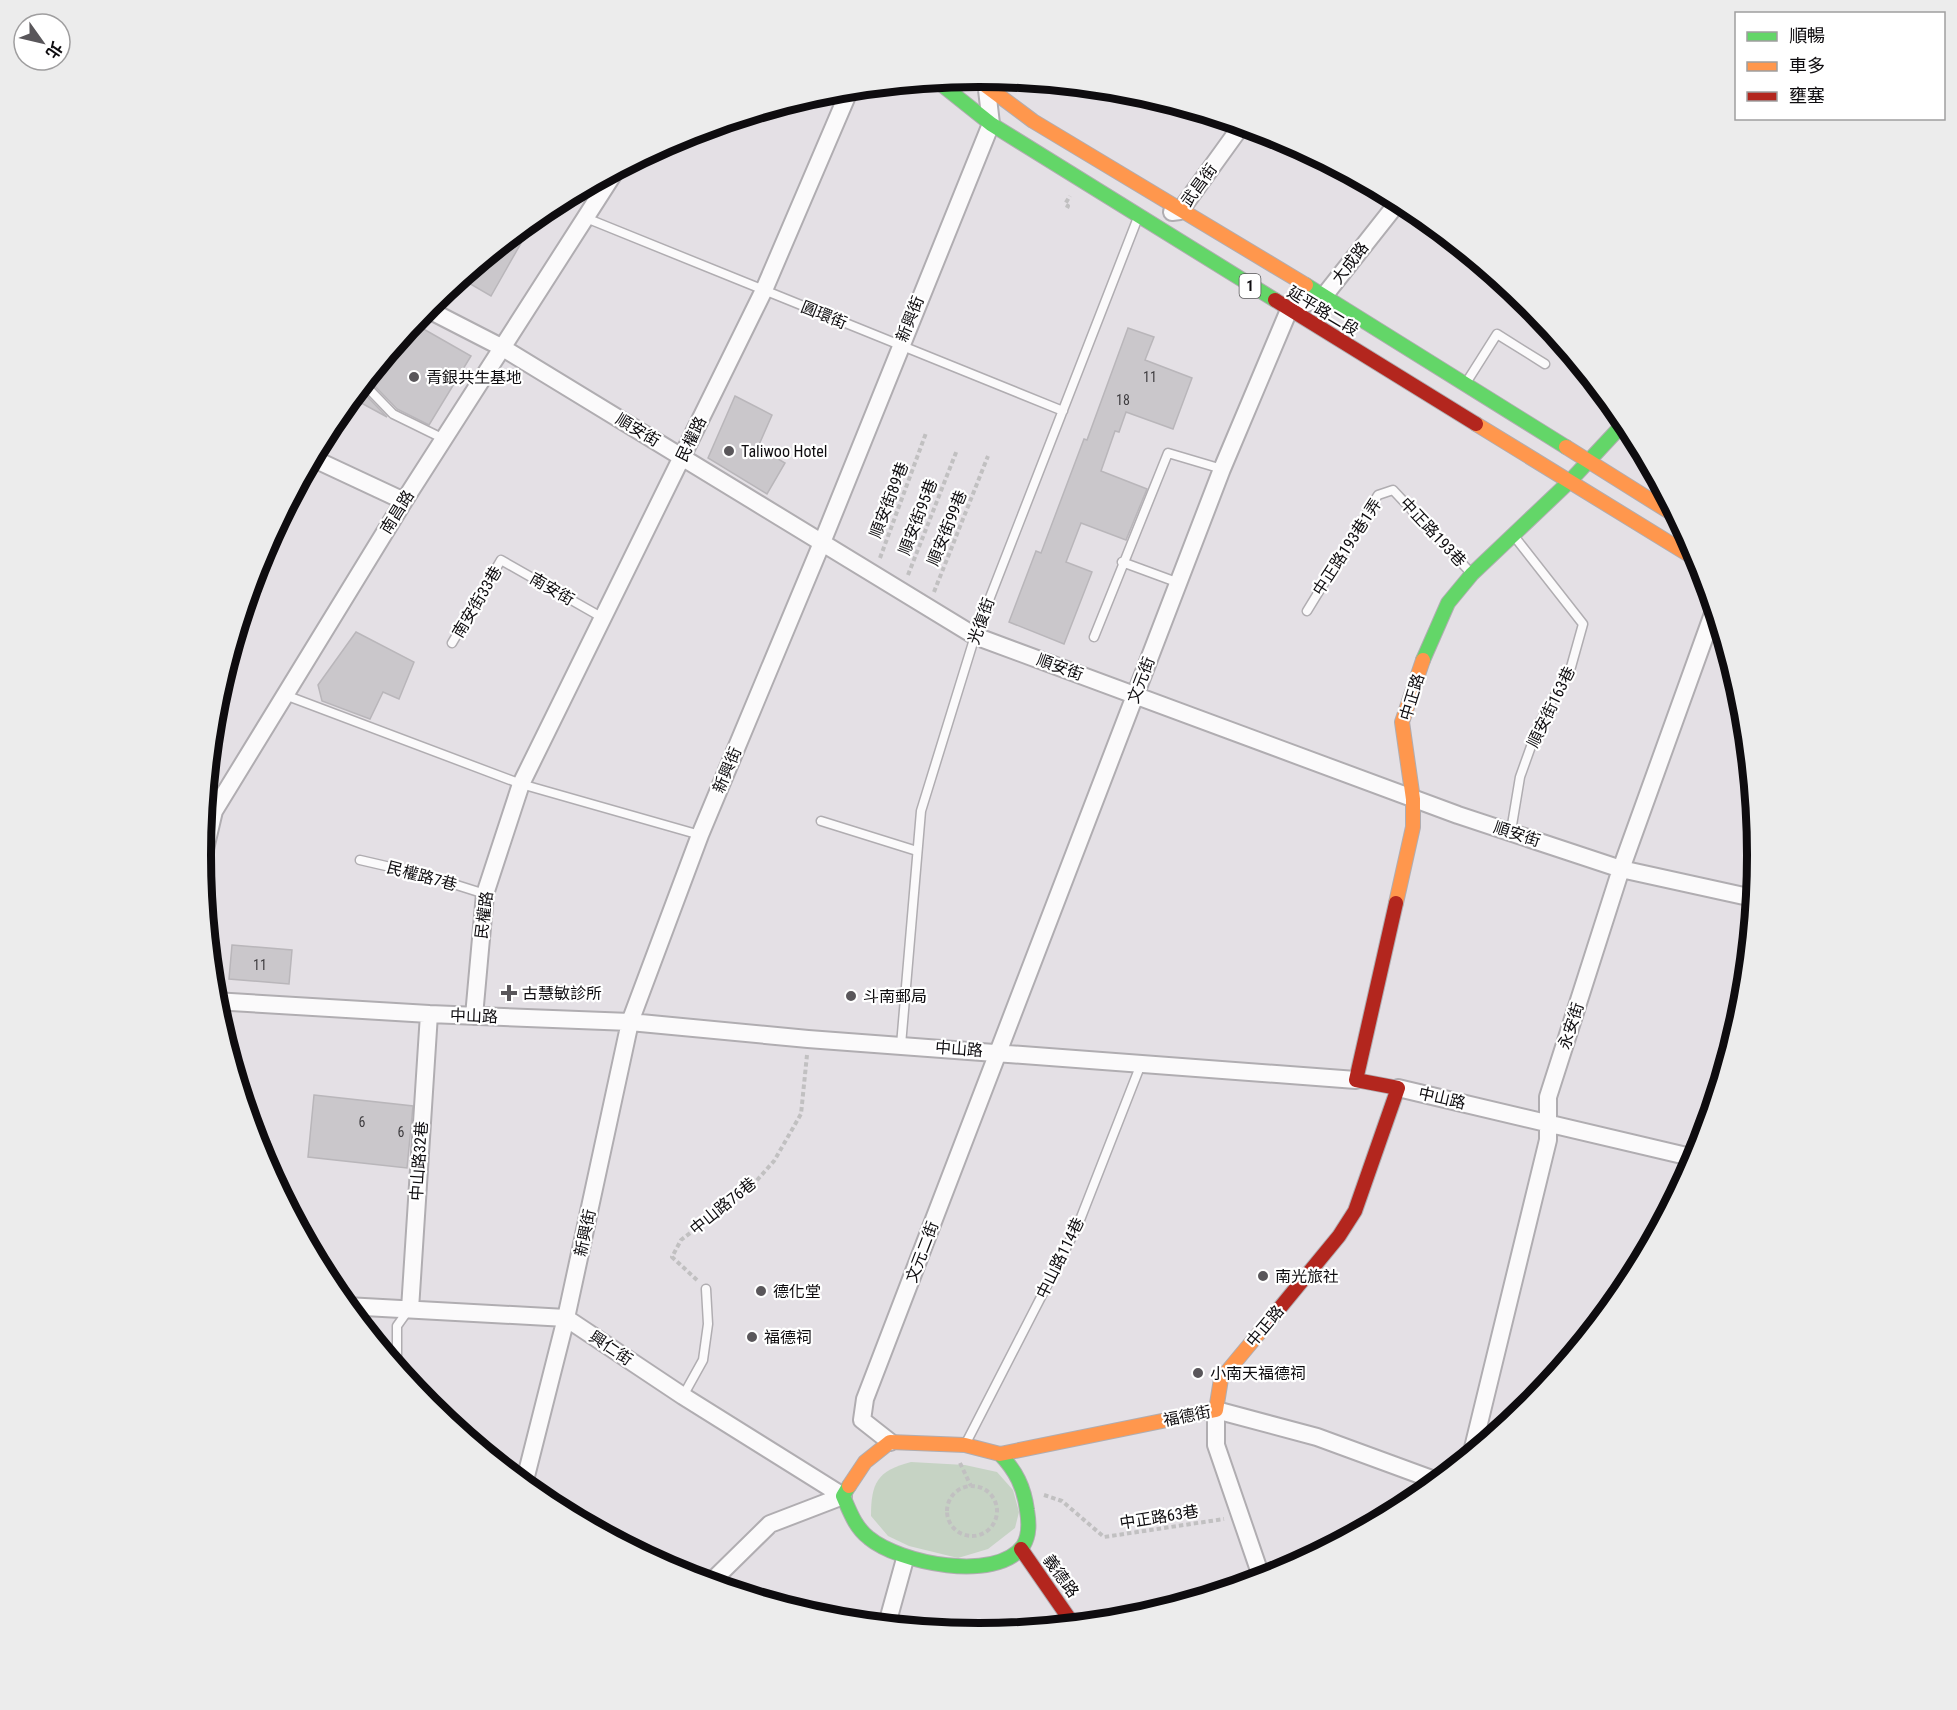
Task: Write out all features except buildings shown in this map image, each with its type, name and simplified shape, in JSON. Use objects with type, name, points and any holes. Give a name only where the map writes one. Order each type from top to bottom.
[{"type":"main road","name":"延平路二段","points":[[946,88],[991,124],[1138,217],[1684,551]]},
{"type":"main road","name":"延平路二段","points":[[991,88],[1033,121],[1324,296],[1464,386],[1663,508]]},
{"type":"main road","name":"中正路","points":[[1356,1080],[1413,827],[1413,799],[1402,722],[1426,652],[1448,603],[1472,574],[1570,481],[1618,429]]},
{"type":"main road","name":"中山路","points":[[1356,1080],[1398,1088]]},
{"type":"main road","name":"中正路","points":[[1216,1410],[1221,1379],[1339,1236],[1354,1211],[1398,1088]]},
{"type":"main road","name":"福德街","points":[[890,1442],[965,1445],[1000,1454],[1216,1410]]},
{"type":"main road","points":[[890,1442],[865,1462],[843,1496],[856,1526],[873,1541],[905,1559],[959,1567],[1000,1560],[1021,1549],[1027,1537],[1029,1522],[1025,1488],[1016,1471],[1000,1454]]},
{"type":"main road","name":"義德路","points":[[1021,1549],[1068,1617]]},
{"type":"street","points":[[983,87],[991,124]]},
{"type":"street","name":"民權路","points":[[474,1016],[484,894],[521,784],[764,290],[846,99]]},
{"type":"street","name":"新興街","points":[[526,1475],[566,1318],[630,1022],[700,836],[821,545],[991,124]]},
{"type":"street","name":"武昌街","points":[[1138,217],[1180,211],[1237,132]]},
{"type":"street","name":"南昌路","points":[[212,821],[214,811],[404,501],[608,182]]},
{"type":"street","name":"大成路","points":[[1289,310],[1324,296],[1393,209]]},
{"type":"street","name":"文元街","points":[[999,1052],[1222,469],[1289,310]]},
{"type":"street","name":"順安街","points":[[434,313],[502,348],[683,457],[821,545],[975,636],[1413,799],[1622,869],[1745,896]]},
{"type":"street","points":[[319,461],[404,501]]},
{"type":"street","name":"永安街","points":[[1475,1440],[1548,1140],[1548,1097],[1622,869],[1710,622]]},
{"type":"street","points":[[212,804],[214,811]]},
{"type":"street","name":"中山路","points":[[224,1001],[429,1014],[630,1022],[808,1039],[1356,1080]]},
{"type":"street","name":"中山路32巷","points":[[410,1309],[429,1014]]},
{"type":"street","name":"文元二街","points":[[890,1442],[862,1420],[865,1400],[999,1052]]},
{"type":"street","name":"中山路","points":[[1398,1088],[1685,1156]]},
{"type":"street","points":[[357,1307],[566,1318]]},
{"type":"street","name":"興仁街","points":[[566,1318],[683,1396],[843,1496]]},
{"type":"street","name":"福德街","points":[[1216,1410],[1317,1437],[1428,1478]]},
{"type":"street","name":"中正路","points":[[1216,1410],[1216,1445],[1259,1570]]},
{"type":"street","points":[[717,1576],[771,1524],[843,1496]]},
{"type":"street","points":[[889,1617],[905,1559]]},
{"type":"lane","name":"光復街","points":[[901,1045],[921,810],[975,636],[1138,217]]},
{"type":"lane","name":"圓環街","points":[[586,218],[1063,411]]},
{"type":"lane","points":[[1464,386],[1497,334],[1545,364]]},
{"type":"lane","points":[[368,388],[393,414],[445,440]]},
{"type":"lane","points":[[1094,637],[1122,562],[1168,453],[1222,469]]},
{"type":"lane","name":"中正路193巷","points":[[1393,490],[1472,574]]},
{"type":"lane","name":"中正路193巷1弄","points":[[1307,611],[1378,495],[1393,490]]},
{"type":"lane","name":"順安街163巷","points":[[1511,831],[1520,777],[1539,724],[1571,667],[1583,624],[1512,534]]},
{"type":"lane","name":"南安街","points":[[501,560],[603,618]]},
{"type":"lane","name":"南安街33巷","points":[[452,644],[501,560]]},
{"type":"lane","points":[[1122,562],[1180,583]]},
{"type":"lane","points":[[285,695],[521,784],[700,836]]},
{"type":"lane","points":[[821,821],[917,851]]},
{"type":"lane","name":"民權路7巷","points":[[360,860],[426,876],[484,894]]},
{"type":"lane","name":"中山路114巷","points":[[965,1445],[1078,1225],[1141,1064]]},
{"type":"lane","points":[[683,1396],[703,1360],[708,1324],[706,1289]]},
{"type":"lane","points":[[397,1356],[397,1326],[410,1309]]},
{"type":"path","name":"順安街89巷","points":[[873,576],[926,433]]},
{"type":"path","name":"順安街95巷","points":[[901,592],[957,450]]},
{"type":"path","name":"順安街99巷","points":[[928,609],[988,456]]},
{"type":"path","name":"中山路76巷","points":[[706,1289],[672,1257],[681,1240],[751,1187],[774,1161],[801,1114],[808,1039]]},
{"type":"path","points":[[964,1487],[984,1489],[996,1502],[997,1515],[994,1524],[979,1535],[962,1534],[949,1522],[947,1511],[951,1497],[964,1487]]},
{"type":"path","name":"中正路63巷","points":[[1025,1488],[1062,1501],[1104,1537],[1240,1516]]},
{"type":"green space","points":[[911,1462],[965,1465],[997,1472],[1013,1490],[1019,1512],[1015,1528],[988,1549],[958,1558],[909,1546],[888,1536],[871,1516],[872,1495],[883,1474]]},
{"type":"traffic: fast","points":[[946,88],[991,124],[1275,300]]},
{"type":"traffic: fast","points":[[1306,285],[1566,447]]},
{"type":"traffic: fast","points":[[1423,660],[1448,603],[1472,574],[1570,481],[1618,430]]},
{"type":"traffic: fast","points":[[849,1486],[843,1496],[853,1519],[864,1534],[883,1547],[902,1555],[947,1565],[992,1564],[1010,1557],[1023,1546],[1028,1528],[1026,1502],[1021,1487],[1015,1473],[1000,1454]]},
{"type":"traffic: slow","points":[[988,87],[1033,121],[1306,285]]},
{"type":"traffic: slow","points":[[1476,424],[1684,552]]},
{"type":"traffic: slow","points":[[1566,447],[1663,508]]},
{"type":"traffic: slow","points":[[1396,903],[1413,827],[1413,799],[1402,722],[1423,660]]},
{"type":"traffic: slow","points":[[849,1486],[865,1462],[890,1442],[965,1445],[1000,1454],[1216,1410],[1221,1379],[1265,1326]]},
{"type":"traffic: jam","points":[[1275,300],[1476,424]]},
{"type":"traffic: jam","points":[[1265,1326],[1339,1236],[1355,1211],[1398,1088],[1356,1080],[1396,903]]},
{"type":"traffic: jam","points":[[1021,1549],[1068,1617]]},
{"type":"place","name":"青銀共生基地","points":[[414,377]]},
{"type":"place","name":"Taliwoo Hotel","points":[[729,451]]},
{"type":"place","name":"古慧敏診所","points":[[509,993]]},
{"type":"place","name":"斗南郵局","points":[[851,996]]},
{"type":"place","name":"南光旅社","points":[[1263,1276]]},
{"type":"place","name":"德化堂","points":[[761,1291]]},
{"type":"place","name":"福德祠","points":[[752,1337]]},
{"type":"place","name":"小南天福德祠","points":[[1198,1373]]}]
